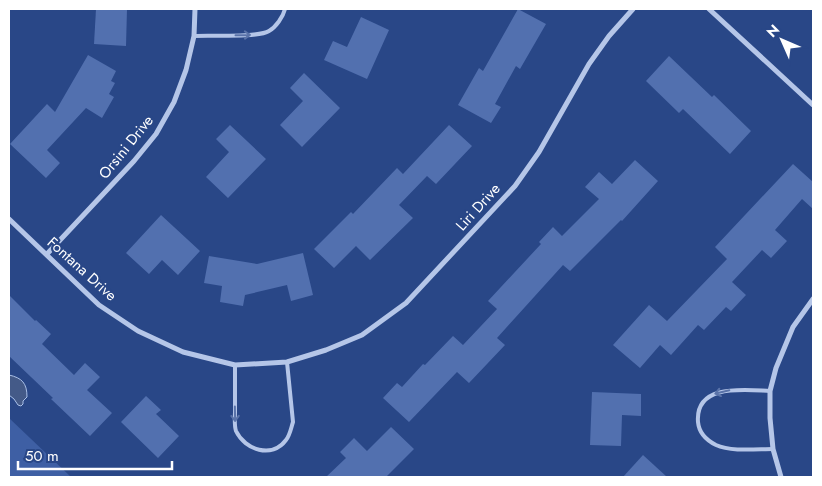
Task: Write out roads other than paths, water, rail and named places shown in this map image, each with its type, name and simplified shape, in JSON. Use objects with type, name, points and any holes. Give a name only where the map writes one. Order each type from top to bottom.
[{"type":"street","name":"Orsini Drive","points":[[46,254],[134,162],[156,134],[174,102],[186,70],[194,36],[195,9]]},
{"type":"street","name":"Liri Drive","points":[[287,362],[326,350],[362,335],[406,303],[515,186],[539,152],[589,64],[609,36],[633,9]]},
{"type":"street","points":[[709,9],[813,105]]},
{"type":"street","name":"Fontana Drive","points":[[9,218],[99,305],[138,331],[183,352],[235,365],[287,362]]},
{"type":"street","points":[[782,477],[773,449],[770,391],[776,368],[793,327],[813,299]]},
{"type":"lane","points":[[194,36],[259,35],[269,31],[277,23],[285,9]]},
{"type":"lane","points":[[235,365],[235,429],[242,440],[251,447],[260,451],[269,451],[279,447],[287,440],[293,422],[287,362]]},
{"type":"lane","points":[[770,391],[731,390],[714,393],[700,405],[698,426],[703,436],[717,446],[732,449],[773,449]]}]
